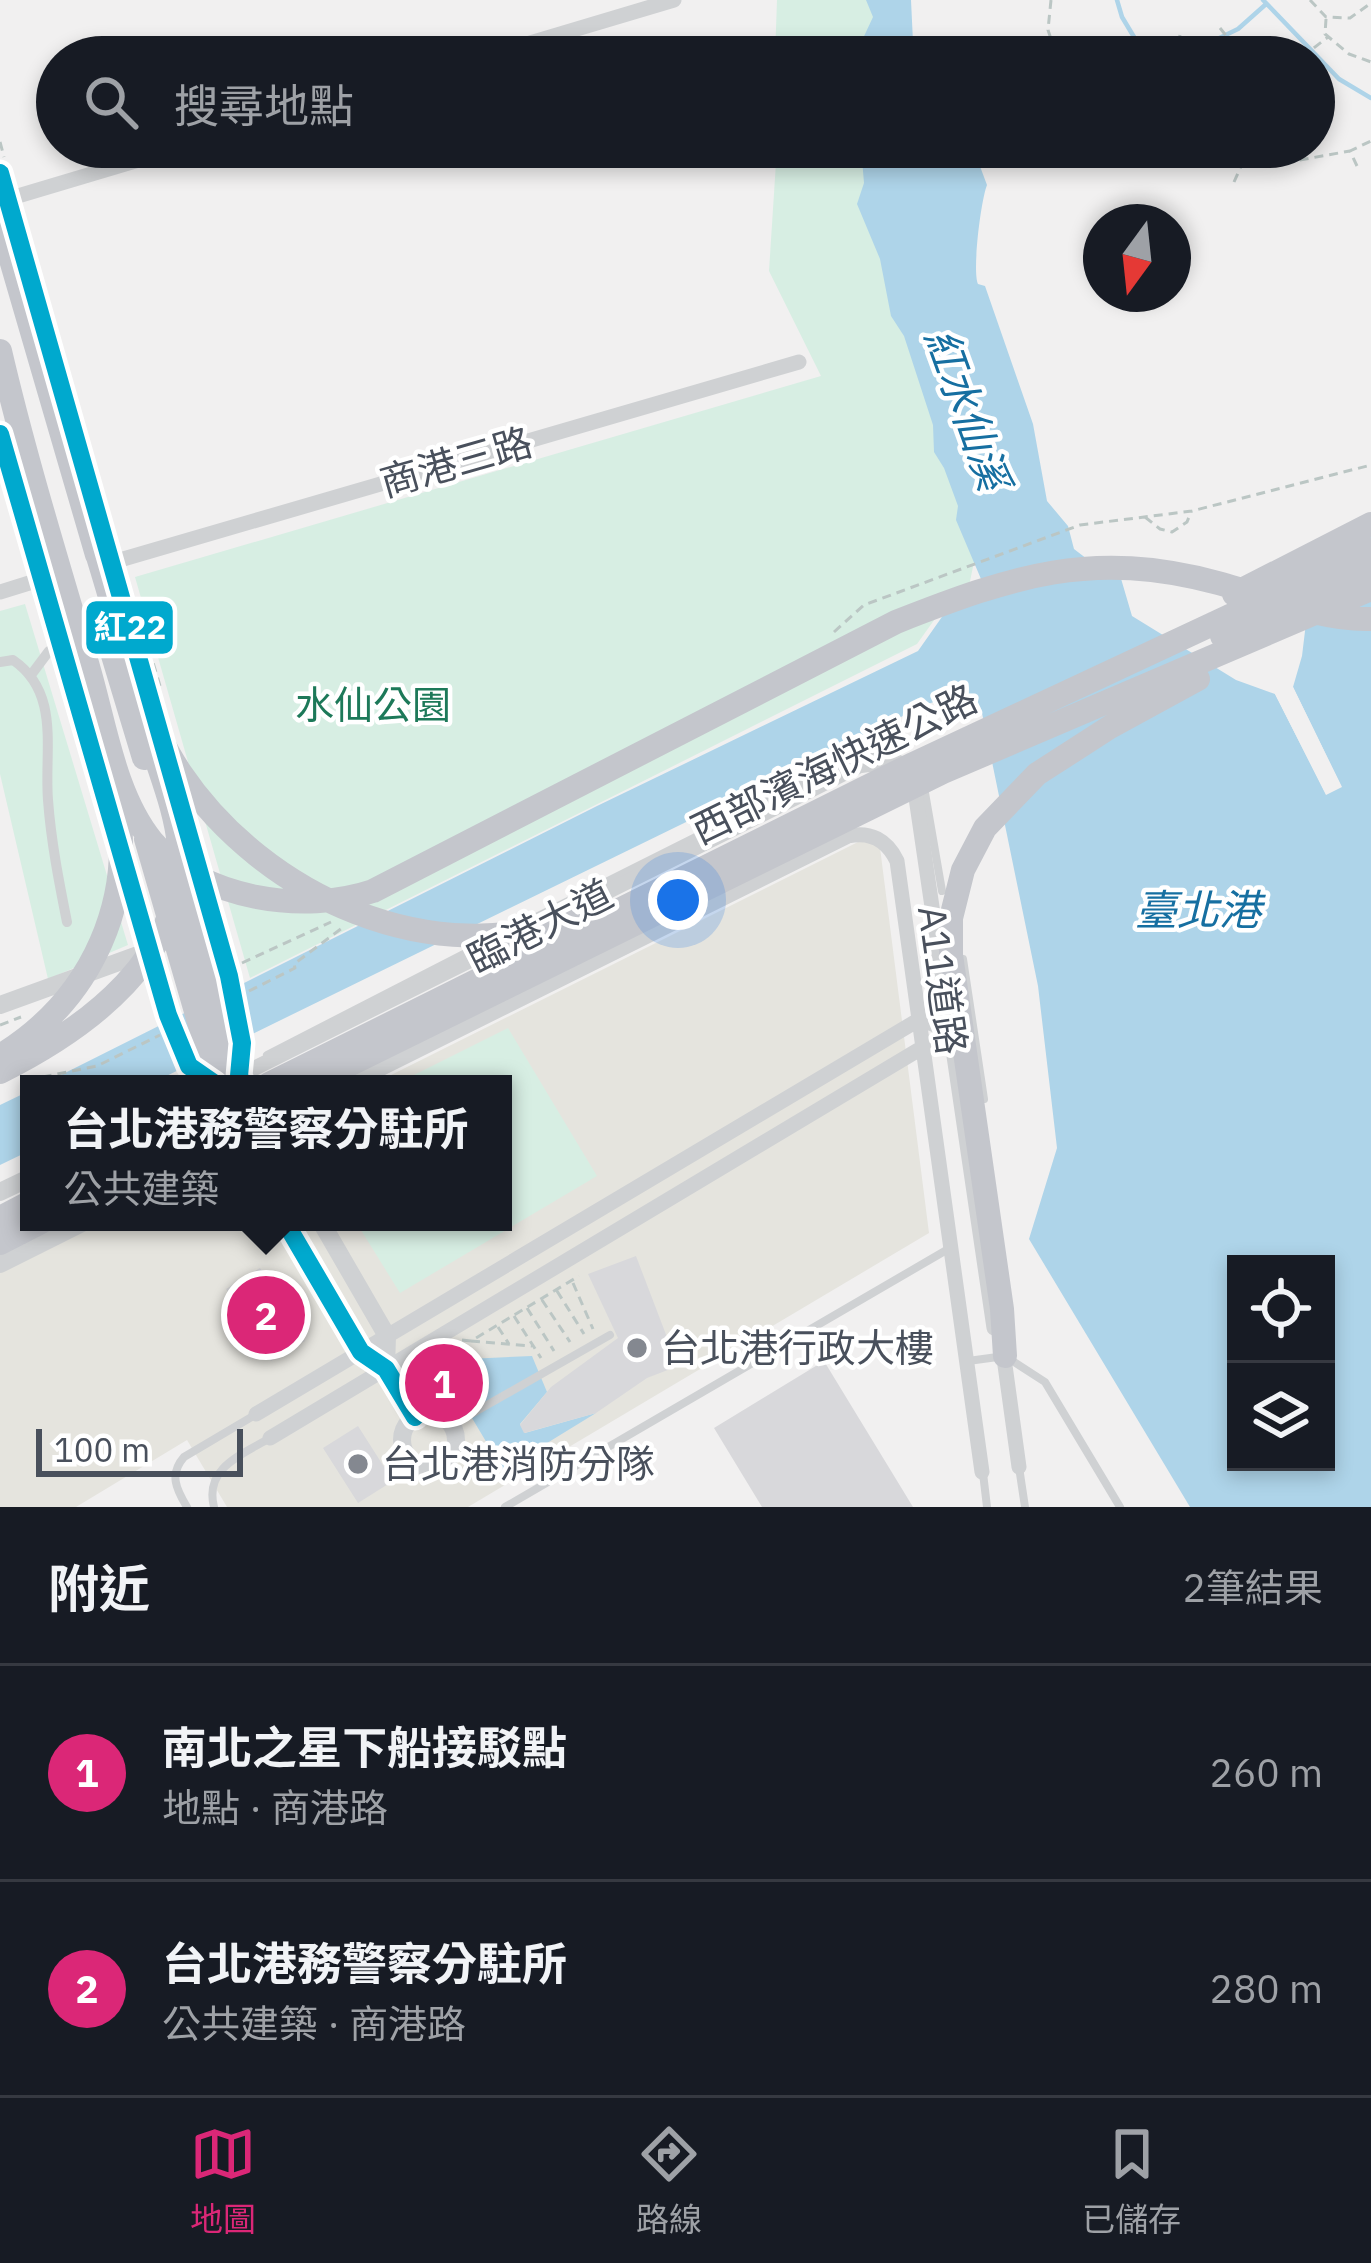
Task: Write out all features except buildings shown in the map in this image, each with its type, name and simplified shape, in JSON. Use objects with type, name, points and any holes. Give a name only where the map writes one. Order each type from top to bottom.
[{"type":"highway","points":[[0,1072],[80,1026],[122,990],[155,942],[177,884],[179,846],[3,208]]},
{"type":"highway","points":[[0,270],[22,428]]},
{"type":"highway","points":[[0,341],[22,428],[171,888],[216,990],[224,1072]]},
{"type":"highway","points":[[0,351],[126,794],[153,842],[170,859],[256,897],[322,904],[373,891],[896,622],[1033,574],[1124,566],[1174,572],[1323,613],[1371,619]]},
{"type":"highway","points":[[0,388],[111,769],[122,865],[108,929],[84,978],[36,1030],[0,1056]]},
{"type":"highway","points":[[302,1075],[1009,725],[1162,633],[1371,524]]},
{"type":"highway","points":[[93,541],[148,711],[178,769],[213,816],[319,895],[382,924],[443,937],[508,934],[566,922],[829,806]]},
{"type":"highway","name":"西部濱海快速公路","points":[[287,1075],[1188,632],[1371,550]]},
{"type":"highway","name":"西部濱海快速公路","points":[[341,1075],[1052,717],[1371,569]]},
{"type":"highway","points":[[328,1075],[944,772],[1371,589]]},
{"type":"highway","points":[[1005,1356],[951,955],[949,893],[985,828],[1037,774],[1168,694],[1371,598]]},
{"type":"street","points":[[553,36],[674,0]]},
{"type":"street","points":[[3,208],[120,168]]},
{"type":"street","points":[[0,173],[3,208],[113,562],[216,990]]},
{"type":"street","name":"商港三路","points":[[113,562],[799,362]]},
{"type":"street","points":[[22,428],[42,579],[167,1015],[224,1072]]},
{"type":"street","points":[[0,592],[42,579]]},
{"type":"street","points":[[31,676],[49,651]]},
{"type":"street","points":[[0,662],[13,660],[31,676],[46,708],[47,796],[68,922]]},
{"type":"street","name":"A11道路","points":[[859,766],[873,763],[898,770],[914,790],[991,1319],[1005,1356],[1019,1467]]},
{"type":"street","name":"臨港大道","points":[[224,1072],[859,766]]},
{"type":"street","name":"臨港大道","points":[[368,1075],[848,836]]},
{"type":"street","name":"A11道路","points":[[848,836],[874,837],[892,850],[897,861],[982,1472]]},
{"type":"street","points":[[0,1005],[149,951]]},
{"type":"street","points":[[256,1414],[920,1019],[950,1031]]},
{"type":"street","points":[[270,1438],[950,1031]]},
{"type":"street","points":[[0,1264],[66,1231]]},
{"type":"street","points":[[290,1231],[361,1352],[386,1369],[416,1417]]},
{"type":"street","points":[[326,1231],[387,1336],[386,1369]]},
{"type":"street","points":[[439,1415],[452,1425],[456,1442],[450,1458],[427,1468],[411,1461],[402,1446],[404,1430],[416,1417],[439,1415]]},
{"type":"lane","points":[[224,1072],[855,757],[885,753],[909,764],[919,775],[949,893]]},
{"type":"lane","points":[[744,824],[742,841],[755,865],[772,873]]},
{"type":"lane","points":[[715,839],[733,846],[746,870],[741,889]]},
{"type":"lane","points":[[958,942],[968,981],[1003,1236],[1010,1312],[1005,1356]]},
{"type":"lane","points":[[505,1507],[954,1246]]},
{"type":"lane","points":[[452,1425],[610,1335]]},
{"type":"lane","points":[[968,1361],[1005,1356],[1045,1382],[1120,1507]]},
{"type":"lane","points":[[188,1507],[174,1477],[176,1466],[184,1456],[256,1414]]},
{"type":"lane","points":[[214,1507],[212,1486],[220,1469],[270,1438]]},
{"type":"lane","points":[[1019,1467],[1025,1507]]},
{"type":"lane","points":[[982,1472],[987,1507]]},
{"type":"path","points":[[1050,36],[1051,0]]},
{"type":"path","points":[[1310,0],[1326,17],[1328,36]]},
{"type":"path","points":[[1326,17],[1350,18],[1371,3]]},
{"type":"path","points":[[1222,29],[1227,36]]},
{"type":"path","points":[[1335,43],[1371,62]]},
{"type":"path","points":[[1335,154],[1371,141]]},
{"type":"path","points":[[1350,151],[1358,166]]},
{"type":"path","points":[[1234,182],[1240,168]]},
{"type":"path","points":[[944,572],[1080,525],[1192,511],[1371,465]]},
{"type":"path","points":[[1145,517],[1160,530],[1172,532],[1187,522],[1192,511]]},
{"type":"path","points":[[216,990],[236,966],[321,923],[347,919]]},
{"type":"path","points":[[471,1341],[579,1276]]},
{"type":"path","points":[[572,1281],[595,1344]]},
{"type":"path","points":[[556,1290],[595,1344]]},
{"type":"path","points":[[542,1299],[578,1354]]},
{"type":"path","points":[[527,1308],[561,1363]]},
{"type":"path","points":[[514,1316],[549,1370]]},
{"type":"path","points":[[497,1326],[510,1345]]},
{"type":"path","points":[[447,1349],[464,1339],[533,1346]]},
{"type":"shaded area","points":[[878,832],[929,1233],[468,1507],[227,1507],[187,1440],[76,1507],[0,1507],[0,1270],[78,1231],[512,1231],[512,1075],[391,1075]]},
{"type":"green space","points":[[777,0],[879,0],[878,36],[776,36]]},
{"type":"green space","name":"水仙公園","points":[[776,168],[875,168],[975,557],[968,591],[942,609],[917,644],[250,978],[135,577],[821,376],[769,271]]},
{"type":"green space","points":[[25,604],[128,945],[48,979],[0,774],[0,611]]},
{"type":"green space","points":[[508,1028],[597,1176],[512,1226],[512,1075],[414,1075]]},
{"type":"green space","points":[[362,1231],[504,1231],[400,1293]]},
{"type":"water","points":[[866,0],[911,0],[913,36],[864,36],[873,17]]},
{"type":"water","name":"臺北港","points":[[863,168],[981,168],[987,185],[976,277],[985,286],[1033,424],[1047,501],[1068,526],[1074,549],[1087,559],[1117,565],[1132,616],[1236,680],[1275,694],[1326,794],[1341,786],[1293,687],[1302,656],[1316,540],[1371,517],[1371,1507],[1190,1507],[1029,1239],[1057,1148],[1038,986],[982,713],[960,703],[943,700],[917,709],[168,1075],[61,1075],[918,651],[944,614],[981,579],[956,520],[958,506],[944,468],[934,452],[933,425],[904,336],[891,316],[880,259],[857,204],[864,183]]},
{"type":"water","points":[[20,1095],[20,1155],[0,1165],[0,1105]]},
{"type":"water","points":[[466,1344],[467,1359],[532,1356],[547,1392],[520,1424],[525,1433],[596,1413],[503,1470],[438,1361]]},
{"type":"pier","points":[[1293,687],[1342,787],[1326,795],[1275,694],[1280,692],[1329,787],[1334,784],[1287,689]]},
{"type":"waterway","points":[[1117,0],[1133,36]]},
{"type":"waterway","points":[[1263,0],[1298,36]]},
{"type":"waterway","points":[[1224,36],[1265,5]]},
{"type":"waterway","points":[[1335,75],[1371,98]]},
{"type":"transit line","name":"紅22","points":[[0,173],[229,976],[242,1043],[239,1075]]},
{"type":"transit line","name":"紅22","points":[[0,434],[168,1015],[189,1066],[202,1075]]},
{"type":"transit line","name":"紅22","points":[[290,1231],[361,1352],[386,1369],[415,1417]]},
{"type":"place","name":"台北港務警察分駐所","points":[[266,1315]]},
{"type":"place","name":"台北港行政大樓","points":[[637,1348]]},
{"type":"place","name":"南北之星下船接駁點","points":[[444,1383]]},
{"type":"place","name":"台北港消防分隊","points":[[358,1464]]},
{"type":"water label","name":"紅水仙溪","points":[[967,409]]}]
